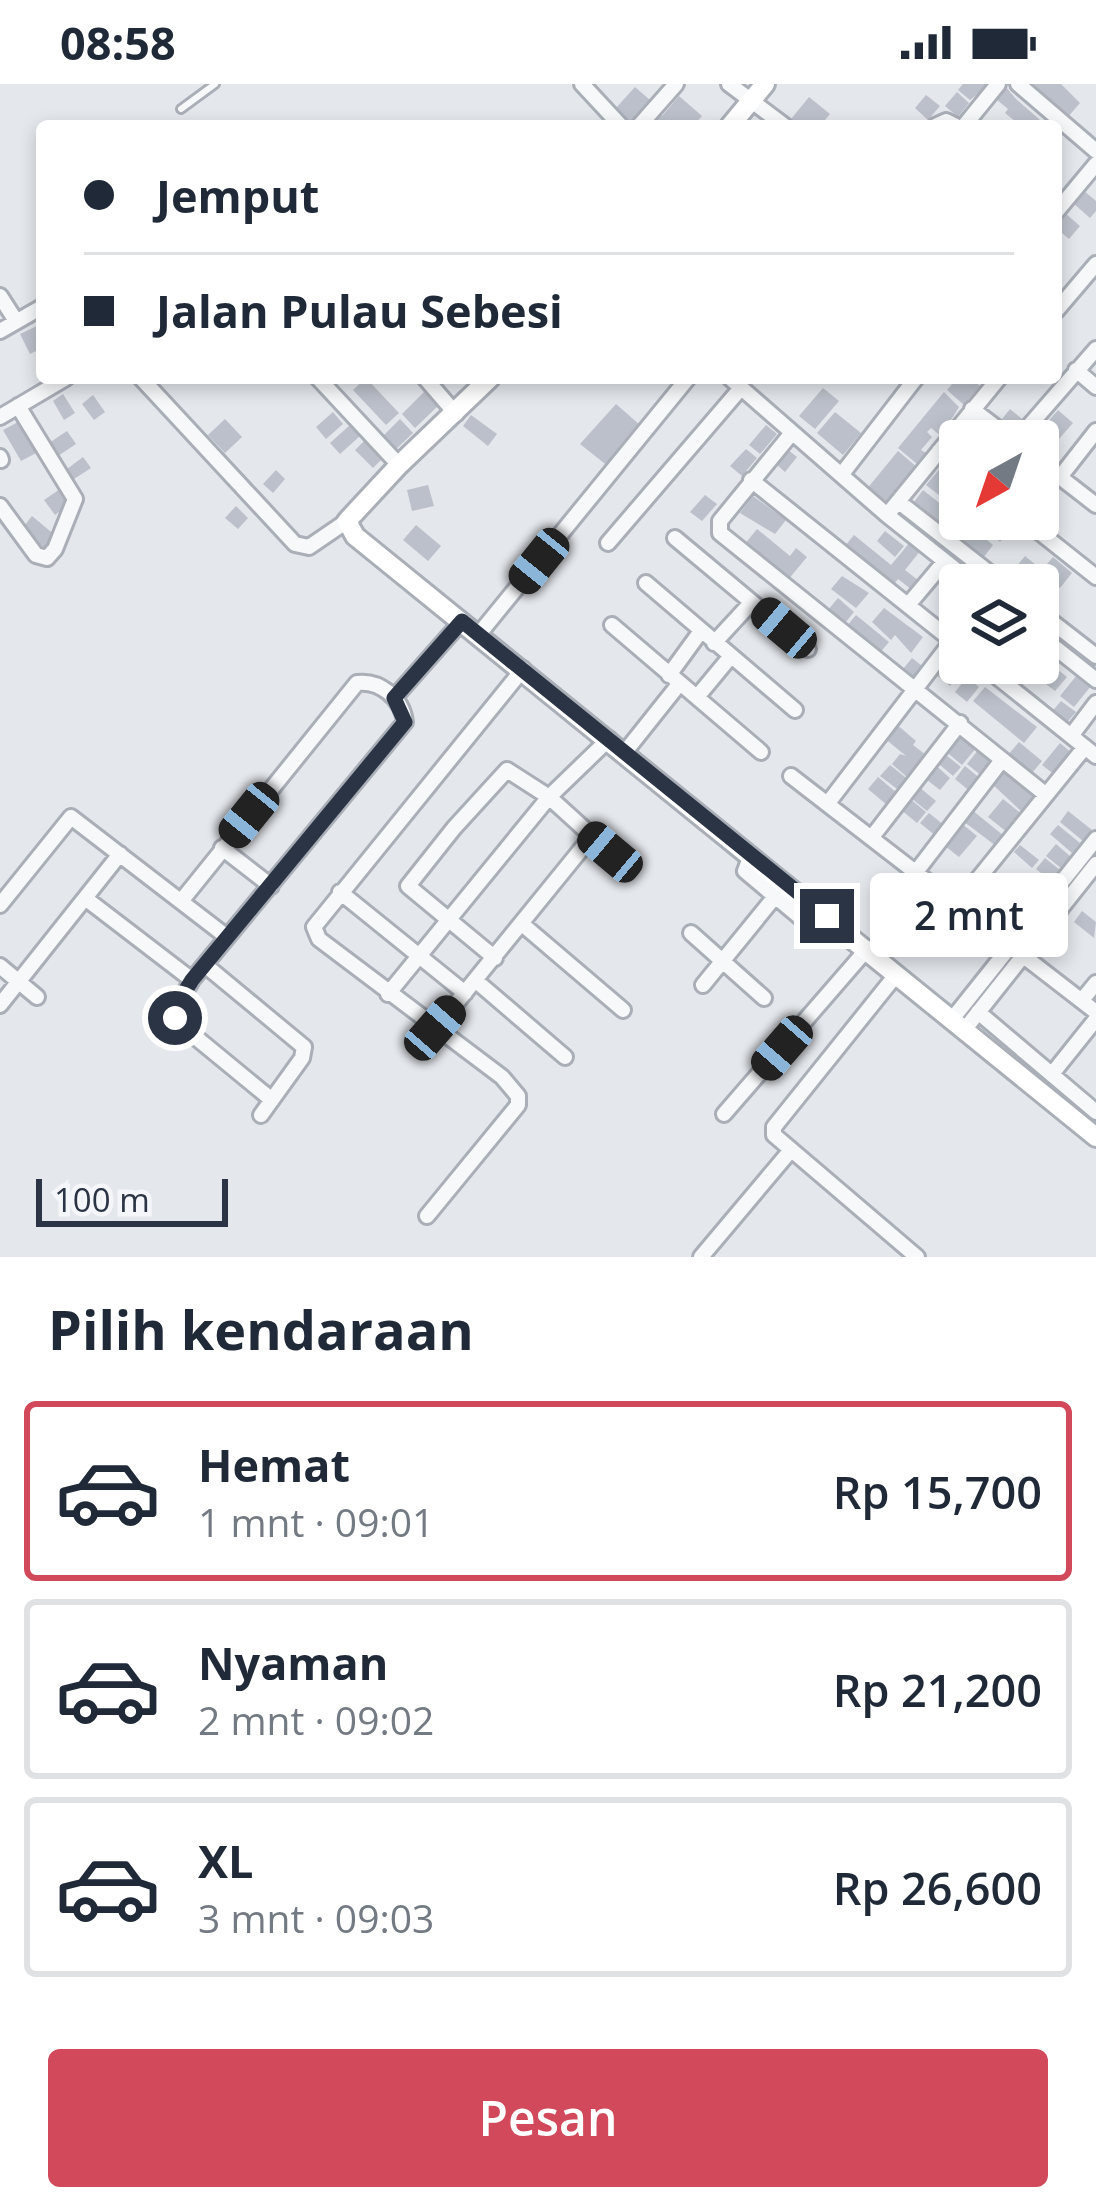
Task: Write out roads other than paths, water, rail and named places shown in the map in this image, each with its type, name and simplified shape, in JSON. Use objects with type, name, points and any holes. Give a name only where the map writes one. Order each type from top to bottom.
[{"type":"street","points":[[644,120],[676,84]]},
{"type":"street","points":[[728,84],[777,120]]},
{"type":"street","points":[[735,120],[764,84]]},
{"type":"street","points":[[965,120],[998,84]]},
{"type":"street","points":[[1018,84],[1060,120]]},
{"type":"street","points":[[588,86],[616,120]]},
{"type":"street","points":[[1062,122],[1096,151]]},
{"type":"street","points":[[1062,203],[1096,164]]},
{"type":"street","points":[[1062,304],[1096,264]]},
{"type":"street","points":[[0,296],[16,321]]},
{"type":"street","points":[[0,332],[36,310]]},
{"type":"street","points":[[1033,420],[1096,349]]},
{"type":"street","points":[[1076,370],[1096,387]]},
{"type":"street","points":[[0,417],[56,384]]},
{"type":"street","points":[[147,384],[295,544],[309,548],[346,521],[484,384]]},
{"type":"street","points":[[324,384],[399,465]]},
{"type":"street","points":[[430,384],[456,414]]},
{"type":"street","points":[[479,634],[683,384]]},
{"type":"street","points":[[608,544],[735,384]]},
{"type":"street","points":[[737,384],[949,564]]},
{"type":"street","points":[[842,474],[911,384]]},
{"type":"street","points":[[964,420],[994,384]]},
{"type":"street","points":[[0,506],[36,555],[47,558],[75,499],[18,406]]},
{"type":"street","points":[[973,409],[987,420]]},
{"type":"street","points":[[1096,430],[1060,477],[1096,504]]},
{"type":"street","points":[[791,434],[720,521],[720,533],[1045,794]]},
{"type":"street","points":[[887,515],[939,451]]},
{"type":"street","points":[[751,480],[939,630]]},
{"type":"street","points":[[899,502],[978,564]]},
{"type":"street","points":[[346,521],[359,540],[752,855],[781,890],[827,916],[959,1024],[1096,1112]]},
{"type":"street","points":[[675,538],[808,649]]},
{"type":"street","points":[[1049,540],[1096,577]]},
{"type":"street","points":[[908,605],[945,561]]},
{"type":"street","points":[[646,583],[795,710]]},
{"type":"street","points":[[714,643],[751,603]]},
{"type":"street","points":[[394,698],[462,621]]},
{"type":"street","points":[[612,626],[761,752]]},
{"type":"street","points":[[1059,627],[1096,656]]},
{"type":"street","points":[[625,752],[701,632]]},
{"type":"street","points":[[1059,651],[1096,680]]},
{"type":"street","points":[[697,697],[731,656]]},
{"type":"street","points":[[828,803],[939,663]]},
{"type":"street","points":[[427,1216],[519,1100],[502,1077],[388,994],[314,931],[340,892],[523,669]]},
{"type":"street","points":[[182,900],[357,683],[378,684],[394,698],[405,722],[192,980],[174,1009],[175,1018],[272,1100]]},
{"type":"street","points":[[957,905],[1045,794],[1090,751],[1006,684]]},
{"type":"street","points":[[1071,736],[1096,704]]},
{"type":"street","points":[[872,838],[960,724]]},
{"type":"street","points":[[388,994],[549,797],[609,739]]},
{"type":"street","points":[[916,872],[1002,760]]},
{"type":"street","points":[[495,958],[408,886],[507,770],[549,797],[629,868]]},
{"type":"street","points":[[790,776],[1096,1015],[1051,1082]]},
{"type":"street","points":[[0,905],[68,817],[79,820],[227,937]]},
{"type":"street","points":[[423,1044],[592,836]]},
{"type":"street","points":[[959,1024],[1009,948],[1096,839]]},
{"type":"street","points":[[222,848],[271,886]]},
{"type":"street","points":[[0,1005],[120,854]]},
{"type":"street","points":[[959,1024],[978,1012],[1096,864]]},
{"type":"street","points":[[703,985],[781,890]]},
{"type":"street","points":[[340,892],[465,994]]},
{"type":"street","points":[[85,898],[192,980]]},
{"type":"street","points":[[521,924],[623,1010]]},
{"type":"street","points":[[691,933],[764,998]]},
{"type":"street","points":[[724,1114],[868,948]]},
{"type":"street","points":[[205,965],[304,1047],[302,1058],[261,1114]]},
{"type":"street","points":[[0,966],[37,998]]},
{"type":"street","points":[[896,975],[774,1127],[776,1142],[917,1257]]},
{"type":"street","points":[[476,980],[565,1057]]},
{"type":"street","points":[[1082,1000],[1096,983]]},
{"type":"street","points":[[978,1012],[1051,1082],[1096,1137]]},
{"type":"street","points":[[701,1257],[791,1150]]},
{"type":"lane","points":[[198,84],[204,92]]},
{"type":"lane","points":[[181,109],[215,84]]}]
